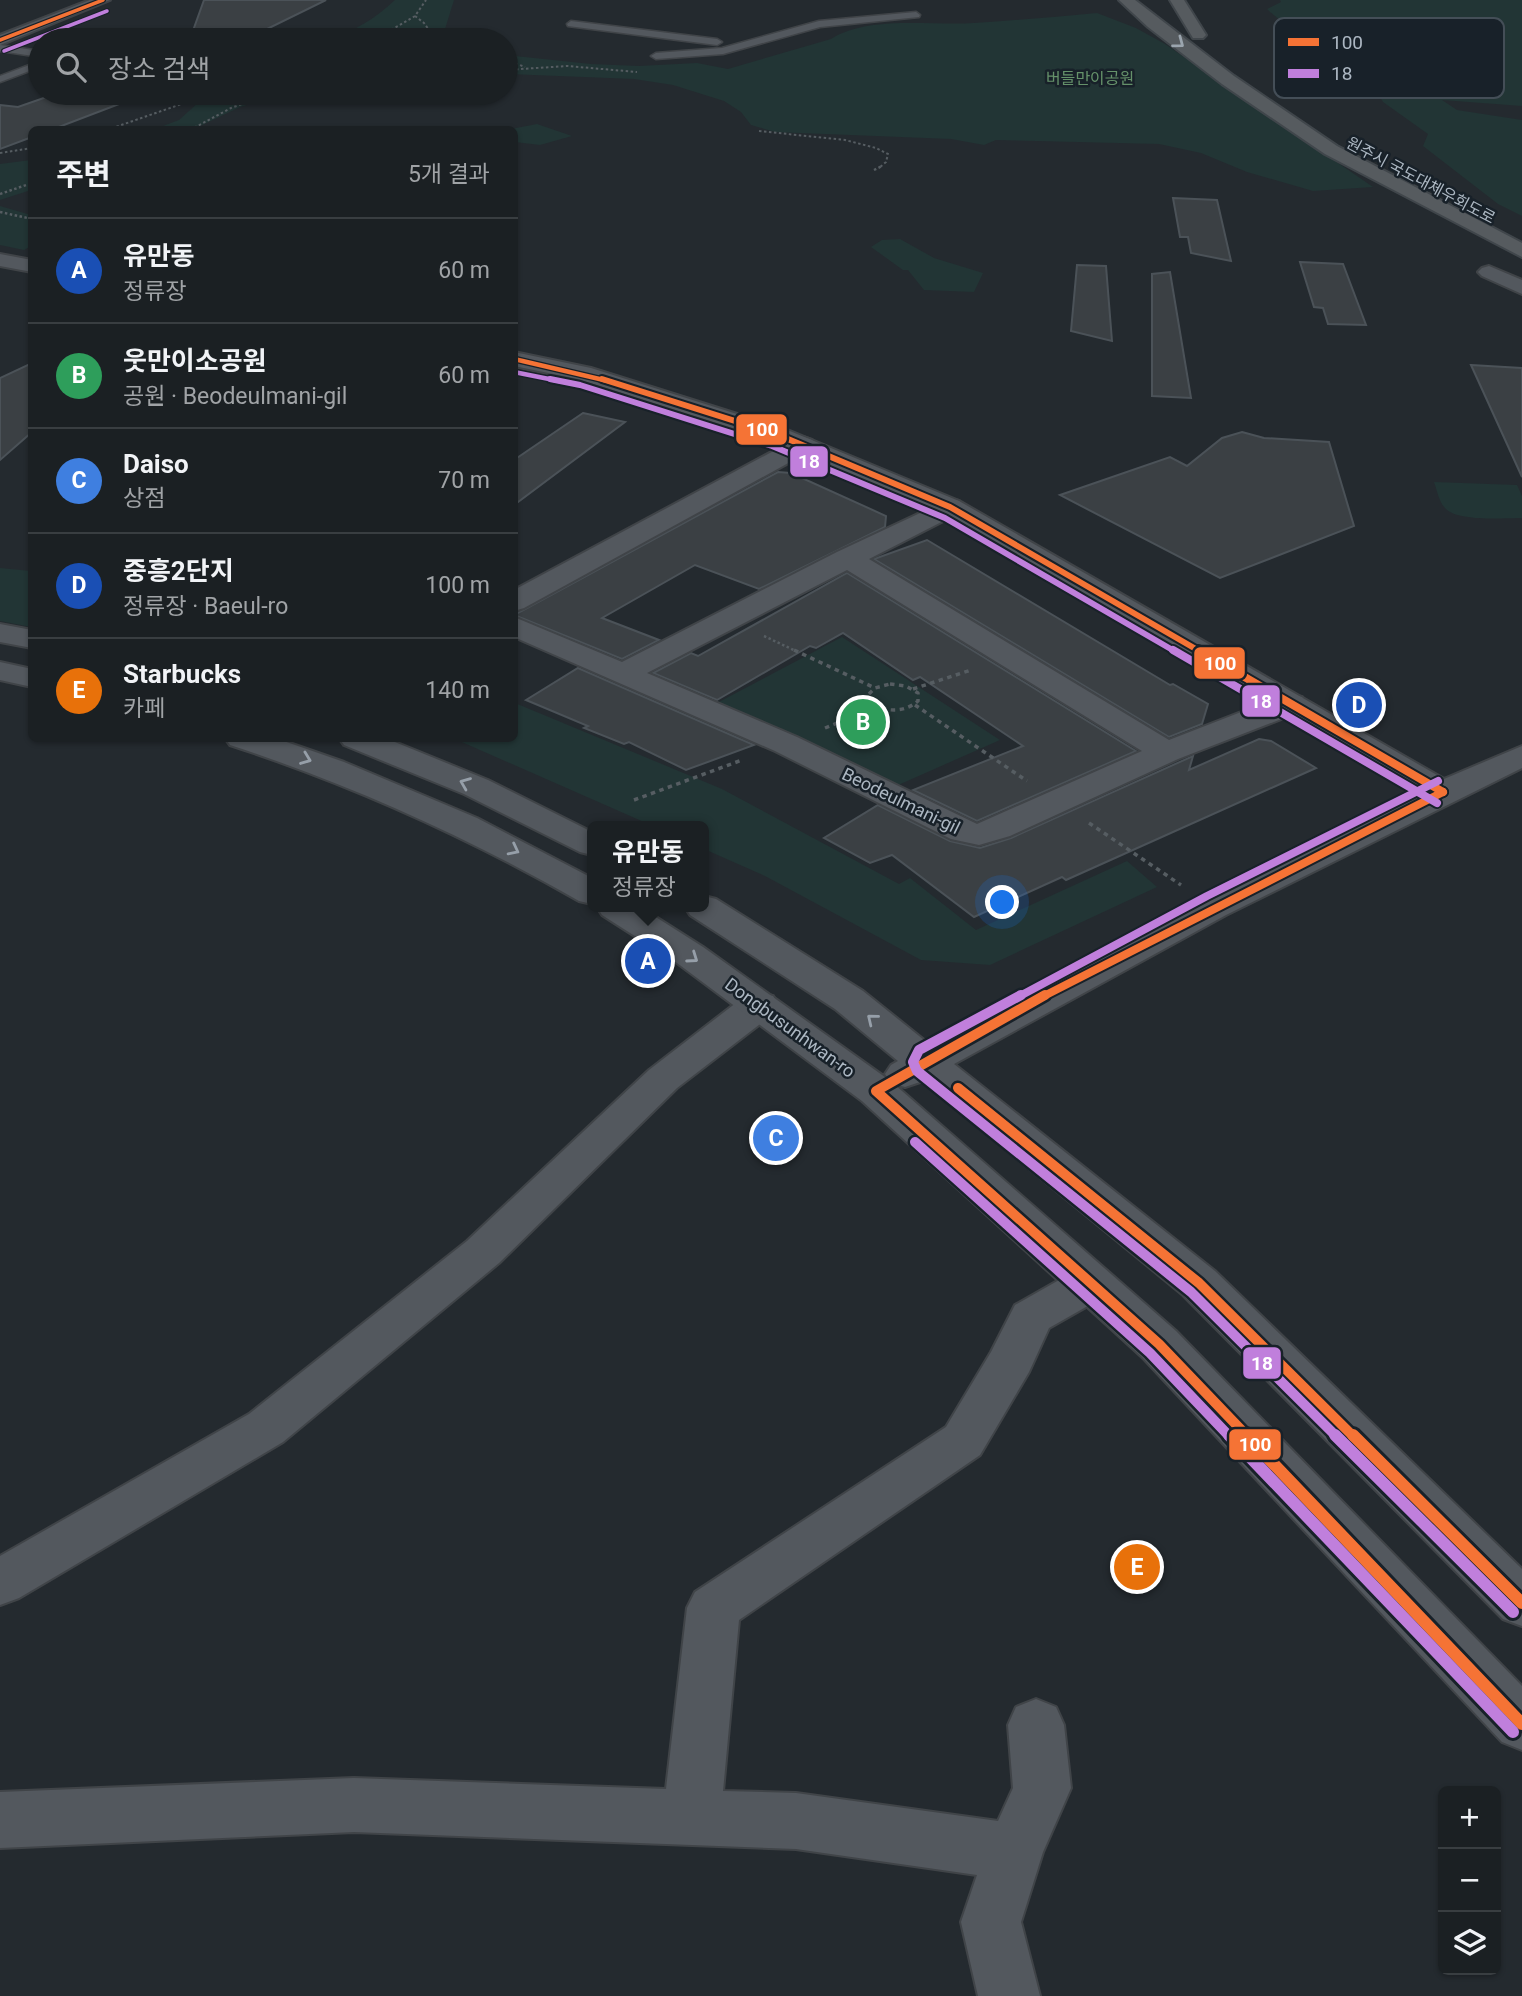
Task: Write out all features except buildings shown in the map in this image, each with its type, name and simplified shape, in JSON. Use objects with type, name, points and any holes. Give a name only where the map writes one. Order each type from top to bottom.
[{"type":"highway","points":[[1118,2],[1331,150],[1522,251]]},
{"type":"highway","points":[[1169,4],[1198,35],[1220,52]]},
{"type":"highway","name":"원주시 국도대체우회도로","points":[[1242,68],[1274,90]]},
{"type":"highway","name":"원주시 국도대체우회도로","points":[[1285,98],[1356,148],[1522,233]]},
{"type":"street","points":[[0,33],[84,0]]},
{"type":"street","points":[[31,28],[103,0]]},
{"type":"street","points":[[0,40],[28,29]]},
{"type":"street","points":[[0,260],[28,265]]},
{"type":"street","points":[[1489,272],[1522,288]]},
{"type":"street","points":[[518,360],[583,373],[673,399],[803,445],[950,507],[1443,792]]},
{"type":"street","points":[[518,600],[803,445]]},
{"type":"street","points":[[622,673],[950,507]]},
{"type":"street","points":[[848,558],[1166,752]]},
{"type":"street","name":"Beodeulmani-gil","points":[[518,628],[786,744],[963,832],[979,835],[1059,803],[1166,752],[1291,704]]},
{"type":"street","points":[[0,633],[28,638]]},
{"type":"street","points":[[0,671],[28,677]]},
{"type":"street","points":[[254,742],[296,755],[436,810],[587,890]]},
{"type":"street","points":[[365,742],[477,787],[587,842]]},
{"type":"street","points":[[876,1091],[925,1061],[1213,907],[1443,792],[1522,756]]},
{"type":"street","points":[[709,911],[849,1000],[1199,1283],[1522,1603]]},
{"type":"street","name":"Dongbusunhwan-ro","points":[[623,912],[690,955],[876,1091],[1159,1344],[1522,1724]]},
{"type":"street","points":[[0,1582],[266,1428],[483,1252],[663,1079],[759,1005]]},
{"type":"street","points":[[692,1817],[714,1608],[964,1441],[1012,1359],[1031,1317],[1091,1283]]},
{"type":"street","points":[[1009,1996],[991,1922],[1014,1852],[1042,1788],[1036,1725]]},
{"type":"street","points":[[0,1821],[354,1805],[796,1821],[1014,1852]]},
{"type":"lane","points":[[656,56],[723,51],[819,24],[916,15]]},
{"type":"lane","points":[[571,24],[744,46]]},
{"type":"lane","points":[[0,48],[28,52]]},
{"type":"lane","points":[[0,79],[28,68]]},
{"type":"lane","points":[[23,70],[28,71]]},
{"type":"path","points":[[394,28],[415,16],[426,0]]},
{"type":"path","points":[[415,16],[428,28]]},
{"type":"path","points":[[518,64],[528,68]]},
{"type":"path","points":[[518,69],[567,66],[640,72]]},
{"type":"path","points":[[118,126],[179,105]]},
{"type":"path","points":[[197,126],[239,105]]},
{"type":"path","points":[[759,131],[860,143],[880,148],[888,154],[888,159],[881,168],[874,170]]},
{"type":"path","points":[[0,153],[28,149]]},
{"type":"path","points":[[0,194],[28,184]]},
{"type":"path","points":[[0,212],[28,218]]},
{"type":"path","points":[[729,619],[875,688]]},
{"type":"path","points":[[913,689],[1009,658]]},
{"type":"path","points":[[634,800],[877,707],[901,710],[915,705],[919,697],[913,689],[898,684],[875,688],[868,695],[868,700],[877,707]]},
{"type":"path","points":[[915,705],[1213,907]]},
{"type":"green space","points":[[395,0],[454,0],[445,28],[356,28]]},
{"type":"green space","points":[[1280,0],[1522,0],[1522,106],[1442,100],[1457,110],[1522,120],[1522,216],[1498,204],[1423,146],[1428,134],[1381,98],[1504,98],[1504,18],[1278,18],[1267,9],[1281,2]]},
{"type":"green space","name":"버들만이공원","points":[[1097,13],[1136,28],[1165,44],[1373,187],[1313,191],[1247,172],[1201,153],[1159,144],[996,140],[984,145],[951,139],[775,132],[751,125],[741,112],[724,101],[673,85],[634,79],[518,74],[518,56],[639,66],[697,63],[728,69],[863,27],[901,23],[974,23]]},
{"type":"green space","points":[[196,105],[247,105],[200,126],[163,126],[179,120]]},
{"type":"green space","points":[[537,124],[572,136],[540,145],[518,142],[518,128]]},
{"type":"green space","points":[[28,160],[28,191],[0,200],[0,164]]},
{"type":"green space","points":[[0,206],[28,214],[28,248],[24,250],[0,245]]},
{"type":"green space","points":[[900,239],[934,258],[983,273],[974,292],[924,290],[908,270],[903,270],[871,247],[882,240]]},
{"type":"green space","points":[[1434,482],[1517,485],[1522,496],[1522,518],[1481,518],[1451,512],[1441,503]]},
{"type":"green space","points":[[0,568],[28,571],[28,626],[0,621]]},
{"type":"green space","points":[[842,637],[1000,740],[896,786],[717,703]]},
{"type":"green space","points":[[518,704],[722,789],[899,884],[910,878],[976,930],[1127,861],[1157,887],[990,965],[921,960],[765,876],[709,851],[709,821],[642,821],[462,742],[518,742]]},
{"type":"transit line","name":"100","points":[[31,28],[103,0]]},
{"type":"transit line","name":"18","points":[[63,28],[107,11]]},
{"type":"transit line","name":"100","points":[[0,40],[28,29]]},
{"type":"transit line","name":"18","points":[[4,51],[28,42]]},
{"type":"transit line","name":"100","points":[[518,360],[583,373],[776,434],[950,507],[1443,792]]},
{"type":"transit line","name":"18","points":[[518,373],[580,385],[772,446],[945,518],[1437,803]]},
{"type":"transit line","name":"18","points":[[1438,781],[1207,896],[919,1050],[913,1062],[917,1071],[1191,1292],[1513,1612]]},
{"type":"transit line","name":"100","points":[[1443,792],[1085,973],[876,1091],[1159,1344],[1522,1724]]},
{"type":"transit line","name":"100","points":[[958,1088],[1199,1283],[1522,1603]]},
{"type":"transit line","name":"18","points":[[915,1142],[1150,1353],[1513,1732]]},
{"type":"place","name":"중흥2단지","points":[[1359,705]]},
{"type":"place","name":"웃만이소공원","points":[[863,722]]},
{"type":"place","name":"유만동","points":[[648,961]]},
{"type":"place","name":"Daiso","points":[[776,1138]]},
{"type":"place","name":"Starbucks","points":[[1137,1567]]}]
